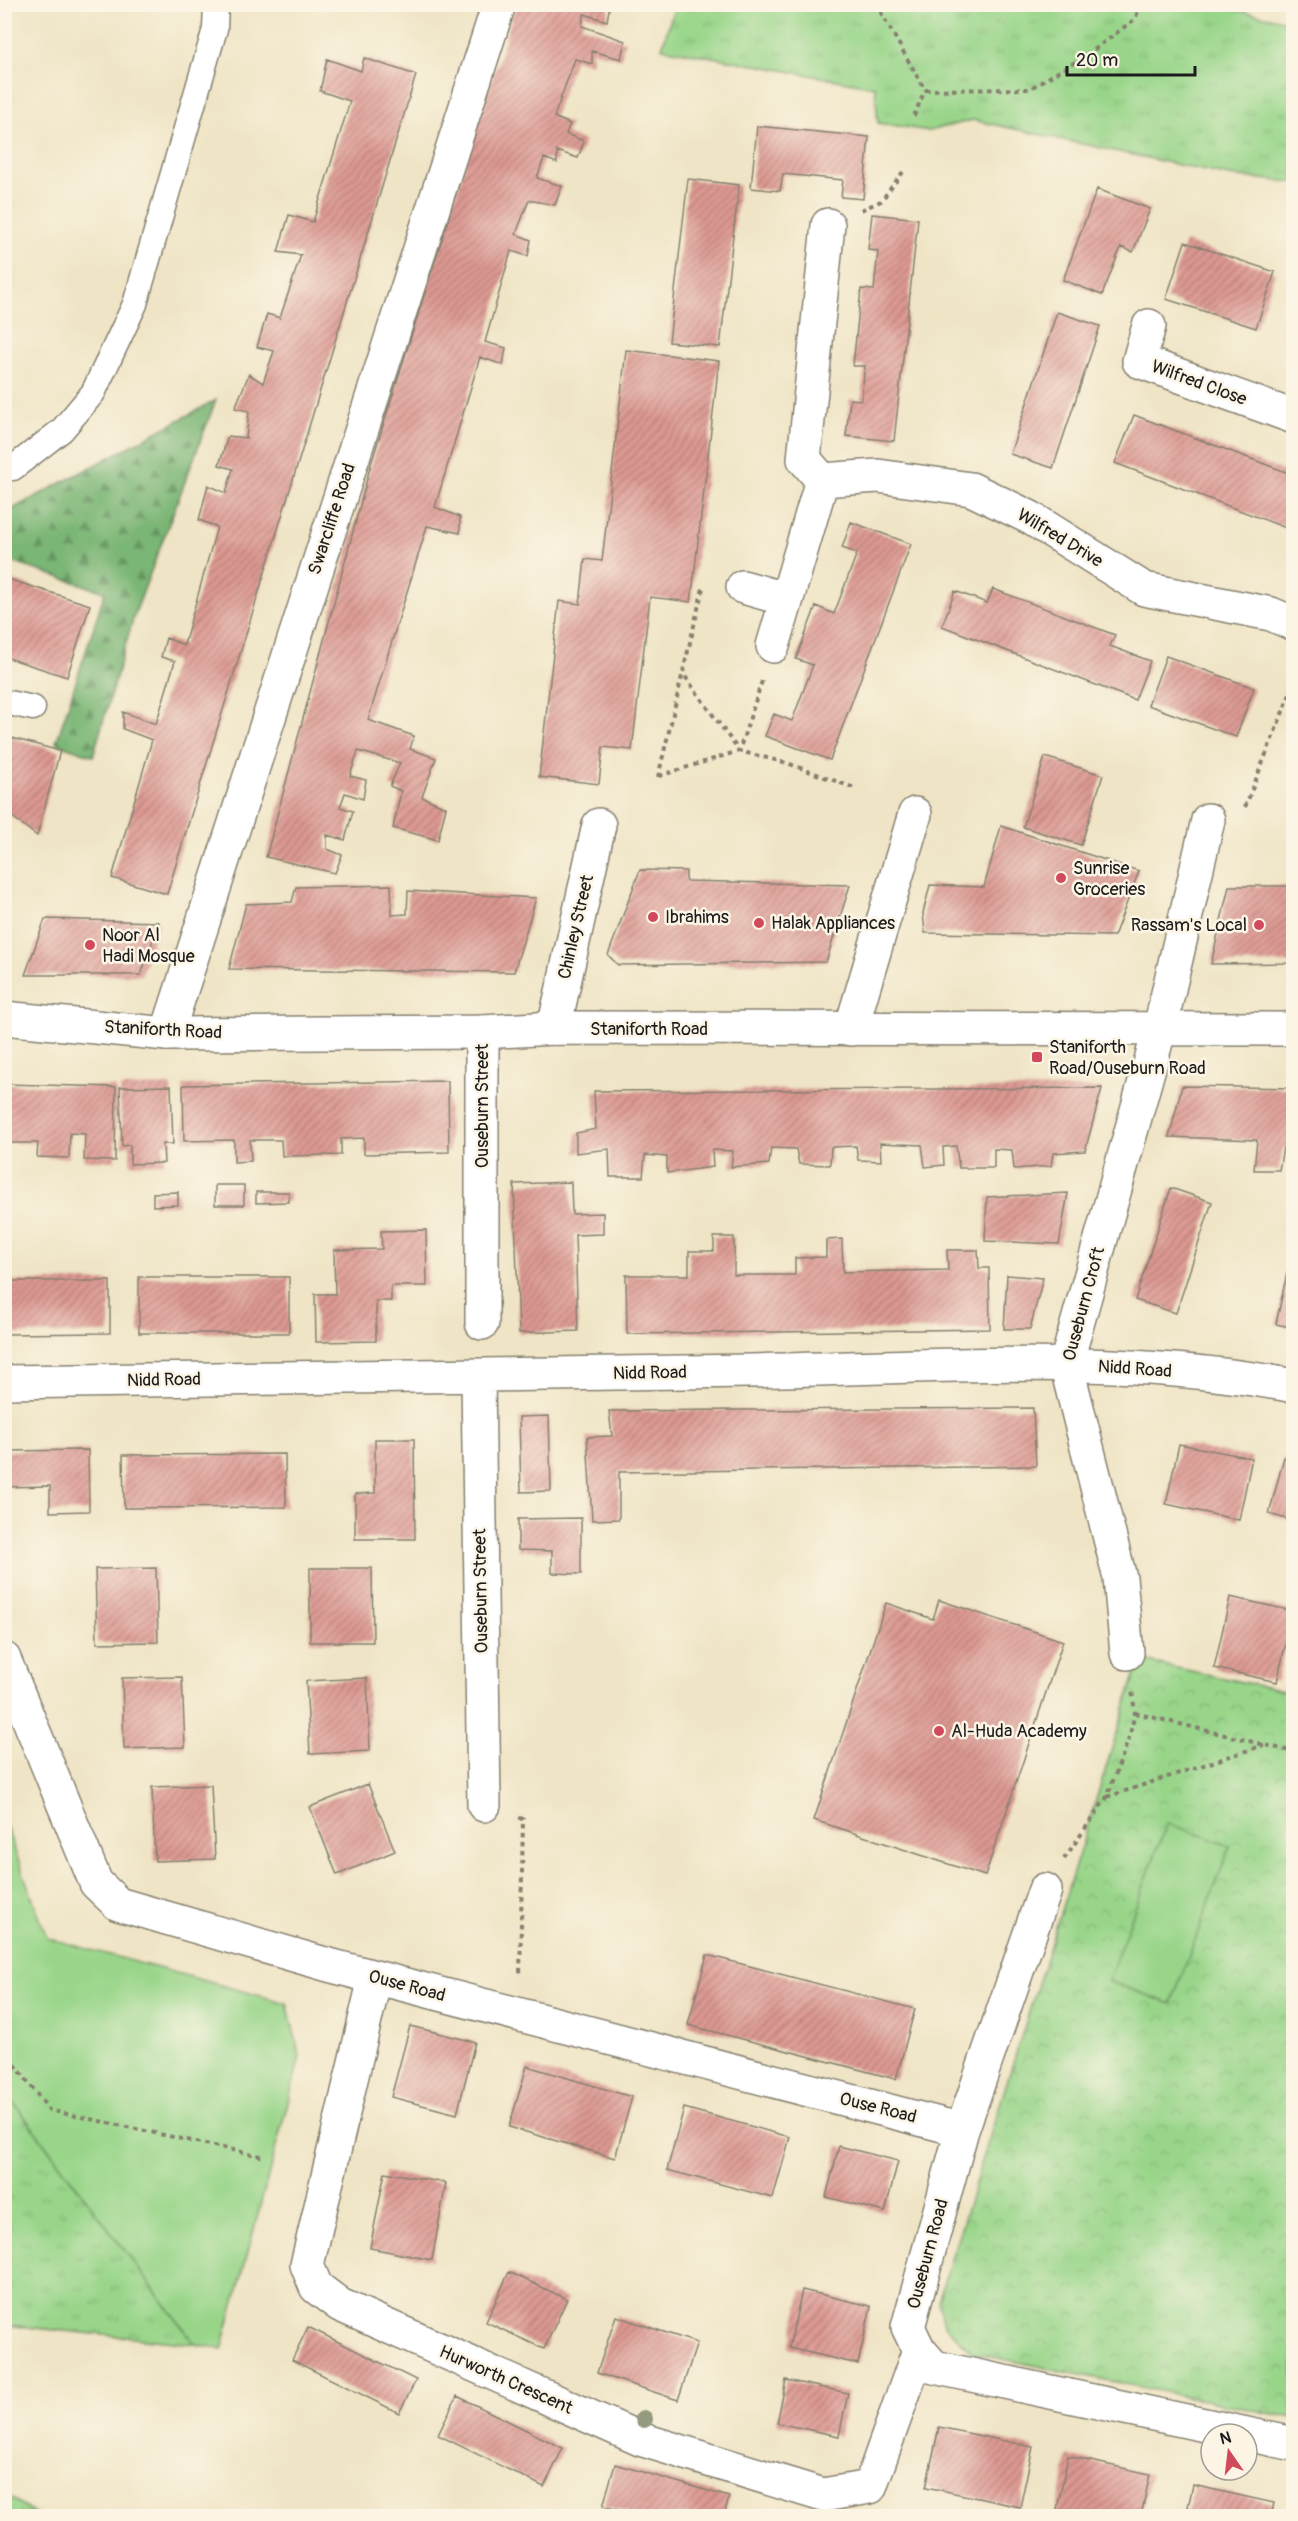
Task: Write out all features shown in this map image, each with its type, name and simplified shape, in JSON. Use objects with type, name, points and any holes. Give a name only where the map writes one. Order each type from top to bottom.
[{"type":"street","name":"Swarcliffe Road","points":[[167,1034],[499,4]]},
{"type":"street","points":[[773,646],[822,480],[804,459],[828,225]]},
{"type":"street","name":"Wilfred Close","points":[[1149,326],[1139,361],[1293,417]]},
{"type":"street","name":"Wilfred Drive","points":[[822,480],[878,476],[971,489],[1031,518],[1144,589],[1271,614],[1293,624]]},
{"type":"street","points":[[745,588],[785,599]]},
{"type":"street","points":[[850,1029],[915,814]]},
{"type":"street","name":"Ouseburn Croft","points":[[1127,1653],[1120,1578],[1066,1364],[1160,1028],[1208,820]]},
{"type":"street","name":"Chinley Street","points":[[554,1028],[599,825]]},
{"type":"street","name":"Staniforth Road","points":[[4,1018],[167,1034],[482,1032],[554,1028],[1293,1029]]},
{"type":"street","name":"Ouseburn Street","points":[[482,1032],[482,1323]]},
{"type":"street","name":"Nidd Road","points":[[4,1382],[478,1377],[1066,1364],[1240,1376],[1293,1386]]},
{"type":"street","name":"Ouseburn Street","points":[[478,1377],[484,1805]]},
{"type":"street","name":"Ouse Road","points":[[4,1659],[96,1883],[118,1904],[375,1978],[962,2130]]},
{"type":"street","name":"Ouseburn Road","points":[[919,2350],[908,2327],[962,2130],[1045,1890]]},
{"type":"street","name":"Hurworth Crescent","points":[[375,1978],[308,2265],[316,2287],[340,2305],[640,2439],[823,2494],[870,2487],[919,2350]]},
{"type":"street","points":[[919,2350],[934,2367],[1293,2444]]},
{"type":"lane","points":[[13,468],[62,430],[93,393],[135,304],[215,29],[216,4]]},
{"type":"lane","points":[[4,702],[33,708]]},
{"type":"path","points":[[876,4],[925,90]]},
{"type":"path","points":[[925,90],[1029,89],[1087,54],[1135,19],[1141,4]]},
{"type":"path","points":[[914,116],[925,90]]},
{"type":"path","points":[[828,225],[881,201],[903,172]]},
{"type":"path","points":[[745,588],[705,575],[684,675],[658,777],[739,751],[787,763],[857,789]]},
{"type":"path","points":[[739,751],[773,646]]},
{"type":"path","points":[[684,675],[739,751]]},
{"type":"path","points":[[1208,820],[1236,828],[1293,684]]},
{"type":"path","points":[[1045,1890],[1071,1845],[1107,1797],[1129,1738],[1135,1713],[1127,1653]]},
{"type":"path","points":[[1135,1713],[1293,1752]]},
{"type":"path","points":[[1107,1797],[1264,1745]]},
{"type":"path","points":[[484,1805],[523,1820],[519,2015]]},
{"type":"path","points":[[4,2050],[50,2110],[265,2157]]},
{"type":"green space","points":[[1208,4],[1293,22],[1293,182],[1229,176],[973,120],[929,131],[878,123],[875,87],[662,48],[675,5]]},
{"type":"green space","points":[[216,400],[134,616],[93,756],[56,743],[105,592],[5,560],[5,513]]},
{"type":"green space","points":[[1140,1660],[1293,1693],[1293,2418],[973,2353],[944,2324],[938,2301]]},
{"type":"green space","points":[[4,1821],[47,1938],[287,2003],[300,2057],[222,2349],[195,2344],[5,2091]]},
{"type":"green space","points":[[1167,1823],[1230,1846],[1171,2004],[1108,1981]]},
{"type":"green space","points":[[5,2091],[195,2344],[5,2325]]},
{"type":"green space","points":[[5,2494],[39,2516],[5,2516]]},
{"type":"building","points":[[516,4],[610,4],[607,21],[584,14],[582,26],[625,41],[621,59],[592,51],[592,64],[575,59],[554,117],[570,124],[566,134],[584,141],[578,158],[557,151],[557,163],[544,158],[537,178],[562,186],[555,205],[529,200],[516,234],[531,240],[528,256],[511,251],[485,342],[506,348],[503,365],[480,357],[435,507],[460,517],[460,533],[427,526],[368,720],[414,736],[410,749],[436,758],[422,797],[446,807],[438,840],[393,828],[401,791],[390,786],[400,763],[358,751],[350,776],[366,780],[363,799],[345,793],[340,807],[353,811],[345,840],[327,835],[327,849],[342,855],[335,873],[266,857],[371,464]]},
{"type":"building","points":[[364,58],[416,75],[167,894],[112,878],[152,740],[123,729],[123,712],[156,724],[175,661],[161,657],[166,638],[184,645],[217,527],[199,520],[208,485],[226,493],[233,469],[219,465],[228,436],[246,438],[249,411],[235,408],[249,374],[263,383],[274,351],[257,347],[267,314],[280,318],[301,255],[278,252],[289,215],[313,222],[350,101],[320,91],[327,59],[361,71]]},
{"type":"building","points":[[757,126],[869,137],[863,199],[841,197],[843,180],[783,174],[780,191],[751,188]]},
{"type":"building","points":[[688,179],[739,185],[720,347],[669,342]]},
{"type":"building","points":[[1097,189],[1150,209],[1133,252],[1121,247],[1102,295],[1063,280]]},
{"type":"building","points":[[872,214],[918,219],[894,441],[846,436],[850,399],[861,400],[865,366],[853,366],[861,289],[874,290],[878,251],[868,250]]},
{"type":"building","points":[[1185,242],[1275,272],[1256,328],[1166,299]]},
{"type":"building","points":[[1057,312],[1100,326],[1053,468],[1010,454]]},
{"type":"building","points":[[626,350],[719,361],[691,602],[650,597],[632,750],[603,747],[599,784],[539,777],[559,601],[580,604],[585,559],[602,561]]},
{"type":"building","points":[[1134,415],[1294,475],[1294,531],[1115,463]]},
{"type":"building","points":[[851,522],[911,544],[830,760],[765,736],[774,714],[792,721],[813,665],[796,659],[816,606],[834,614],[857,553],[842,548]]},
{"type":"building","points":[[5,578],[90,605],[67,677],[5,657]]},
{"type":"building","points":[[993,589],[1115,635],[1110,646],[1150,661],[1135,700],[942,626],[955,591],[987,603]]},
{"type":"building","points":[[1166,656],[1254,688],[1236,737],[1148,705]]},
{"type":"building","points":[[5,736],[60,751],[37,836],[5,811]]},
{"type":"building","points":[[1045,757],[1103,775],[1081,845],[1023,827]]},
{"type":"building","name":"Sunrise Groceries","points":[[1001,826],[1139,871],[1114,936],[925,933],[923,913],[930,885],[984,887]]},
{"type":"building","points":[[640,870],[686,871],[686,881],[850,885],[826,962],[618,965],[608,955]]},
{"type":"building","points":[[391,885],[392,915],[407,914],[408,891],[536,898],[514,972],[229,969],[246,904],[292,902],[296,887]]},
{"type":"building","points":[[1229,886],[1294,886],[1294,963],[1211,964]]},
{"type":"building","points":[[45,919],[159,922],[141,975],[25,975]]},
{"type":"building","points":[[448,1081],[449,1152],[364,1154],[364,1138],[341,1139],[341,1155],[282,1156],[281,1140],[250,1140],[251,1161],[234,1162],[234,1140],[184,1141],[183,1085]]},
{"type":"building","points":[[4,1084],[116,1087],[115,1161],[84,1160],[85,1134],[70,1133],[69,1158],[37,1157],[38,1143],[4,1143]]},
{"type":"building","points":[[171,1086],[173,1144],[163,1144],[164,1163],[130,1164],[130,1145],[122,1146],[120,1087]]},
{"type":"building","points":[[1182,1086],[1294,1088],[1294,1148],[1283,1148],[1279,1170],[1254,1170],[1257,1140],[1169,1137]]},
{"type":"building","points":[[1102,1088],[1085,1151],[1053,1153],[1051,1166],[1014,1169],[1012,1150],[994,1149],[994,1168],[959,1168],[956,1146],[943,1147],[944,1165],[925,1167],[922,1145],[880,1143],[881,1161],[858,1160],[856,1146],[831,1147],[830,1165],[799,1164],[796,1149],[771,1148],[769,1164],[731,1167],[733,1151],[712,1150],[713,1167],[667,1173],[667,1157],[645,1155],[643,1177],[610,1177],[609,1149],[576,1153],[576,1133],[596,1129],[594,1091]]},
{"type":"building","points":[[571,1182],[572,1214],[603,1213],[603,1234],[575,1235],[578,1331],[519,1333],[514,1184]]},
{"type":"building","points":[[215,1185],[244,1185],[244,1205],[215,1205]]},
{"type":"building","points":[[1171,1188],[1212,1202],[1176,1313],[1135,1300]]},
{"type":"building","points":[[178,1192],[178,1205],[153,1206],[153,1193]]},
{"type":"building","points":[[256,1192],[289,1192],[289,1202],[256,1203]]},
{"type":"building","points":[[1068,1193],[1059,1244],[985,1241],[987,1197]]},
{"type":"building","points":[[426,1230],[427,1286],[391,1286],[391,1301],[376,1301],[376,1341],[316,1342],[315,1294],[335,1294],[334,1250],[382,1249],[381,1231]]},
{"type":"building","points":[[714,1237],[734,1237],[734,1275],[795,1275],[795,1258],[826,1257],[826,1240],[842,1239],[843,1272],[948,1270],[947,1250],[978,1250],[979,1268],[989,1268],[990,1329],[627,1334],[626,1275],[689,1275],[689,1251],[714,1251]]},
{"type":"building","points":[[1289,1264],[1294,1265],[1294,1328],[1276,1324]]},
{"type":"building","points":[[1007,1275],[1043,1278],[1030,1329],[1004,1329]]},
{"type":"building","points":[[139,1277],[289,1277],[289,1333],[139,1333]]},
{"type":"building","points":[[4,1281],[110,1281],[110,1333],[4,1334]]},
{"type":"building","points":[[1033,1408],[1036,1466],[619,1472],[619,1519],[592,1520],[587,1437],[612,1436],[609,1411]]},
{"type":"building","points":[[549,1416],[551,1491],[521,1492],[519,1417]]},
{"type":"building","points":[[375,1439],[414,1439],[415,1539],[355,1539],[355,1494],[375,1493]]},
{"type":"building","points":[[1179,1444],[1252,1458],[1239,1520],[1166,1504]]},
{"type":"building","points":[[88,1450],[89,1511],[50,1512],[50,1486],[4,1487],[4,1451]]},
{"type":"building","points":[[285,1454],[286,1507],[124,1508],[123,1455]]},
{"type":"building","points":[[1284,1457],[1294,1460],[1294,1521],[1269,1514]]},
{"type":"building","points":[[581,1518],[581,1574],[552,1573],[552,1551],[518,1550],[518,1519]]},
{"type":"building","points":[[156,1568],[158,1642],[97,1643],[95,1569]]},
{"type":"building","points":[[310,1568],[372,1568],[373,1642],[310,1642]]},
{"type":"building","points":[[1230,1597],[1293,1611],[1277,1682],[1214,1668]]},
{"type":"building","name":"Al-Huda Academy","points":[[939,1600],[1063,1641],[985,1876],[814,1820],[886,1603],[933,1619]]},
{"type":"building","points":[[182,1677],[185,1747],[124,1749],[122,1678]]},
{"type":"building","points":[[367,1678],[370,1751],[310,1754],[306,1681]]},
{"type":"building","points":[[368,1784],[395,1851],[337,1875],[310,1807]]},
{"type":"building","points":[[211,1785],[215,1859],[155,1861],[152,1787]]},
{"type":"building","points":[[707,1955],[915,2009],[896,2079],[688,2025]]},
{"type":"building","points":[[410,2026],[475,2042],[457,2114],[391,2097]]},
{"type":"building","points":[[527,2066],[632,2097],[615,2158],[509,2127]]},
{"type":"building","points":[[684,2108],[790,2137],[773,2198],[667,2170]]},
{"type":"building","points":[[839,2146],[898,2161],[885,2212],[826,2197]]},
{"type":"building","points":[[385,2172],[446,2183],[432,2260],[370,2248]]},
{"type":"building","points":[[509,2272],[567,2299],[544,2349],[486,2322]]},
{"type":"building","points":[[802,2290],[871,2306],[858,2364],[789,2348]]},
{"type":"building","points":[[616,2316],[697,2343],[678,2400],[597,2373]]},
{"type":"building","points":[[308,2327],[416,2380],[399,2413],[292,2360]]},
{"type":"building","points":[[786,2380],[848,2393],[839,2436],[777,2423]]},
{"type":"building","points":[[457,2396],[563,2448],[544,2487],[438,2435]]},
{"type":"building","points":[[939,2427],[1033,2447],[1020,2507],[926,2487]]},
{"type":"building","points":[[1068,2456],[1150,2474],[1141,2516],[1056,2514]]},
{"type":"building","points":[[615,2464],[729,2497],[724,2516],[639,2516],[603,2506]]},
{"type":"building","points":[[1193,2485],[1274,2503],[1271,2516],[1186,2516]]},
{"type":"place","name":"Sunrise Groceries","points":[[1061,878]]},
{"type":"place","name":"Ibrahims","points":[[653,917]]},
{"type":"place","name":"Halak Appliances","points":[[759,923]]},
{"type":"place","name":"Rassam's Local","points":[[1259,925]]},
{"type":"place","name":"Noor Al Hadi Mosque","points":[[90,945]]},
{"type":"place","name":"Staniforth Road/Ouseburn Road","points":[[1037,1057]]},
{"type":"place","name":"Al-Huda Academy","points":[[939,1731]]}]
